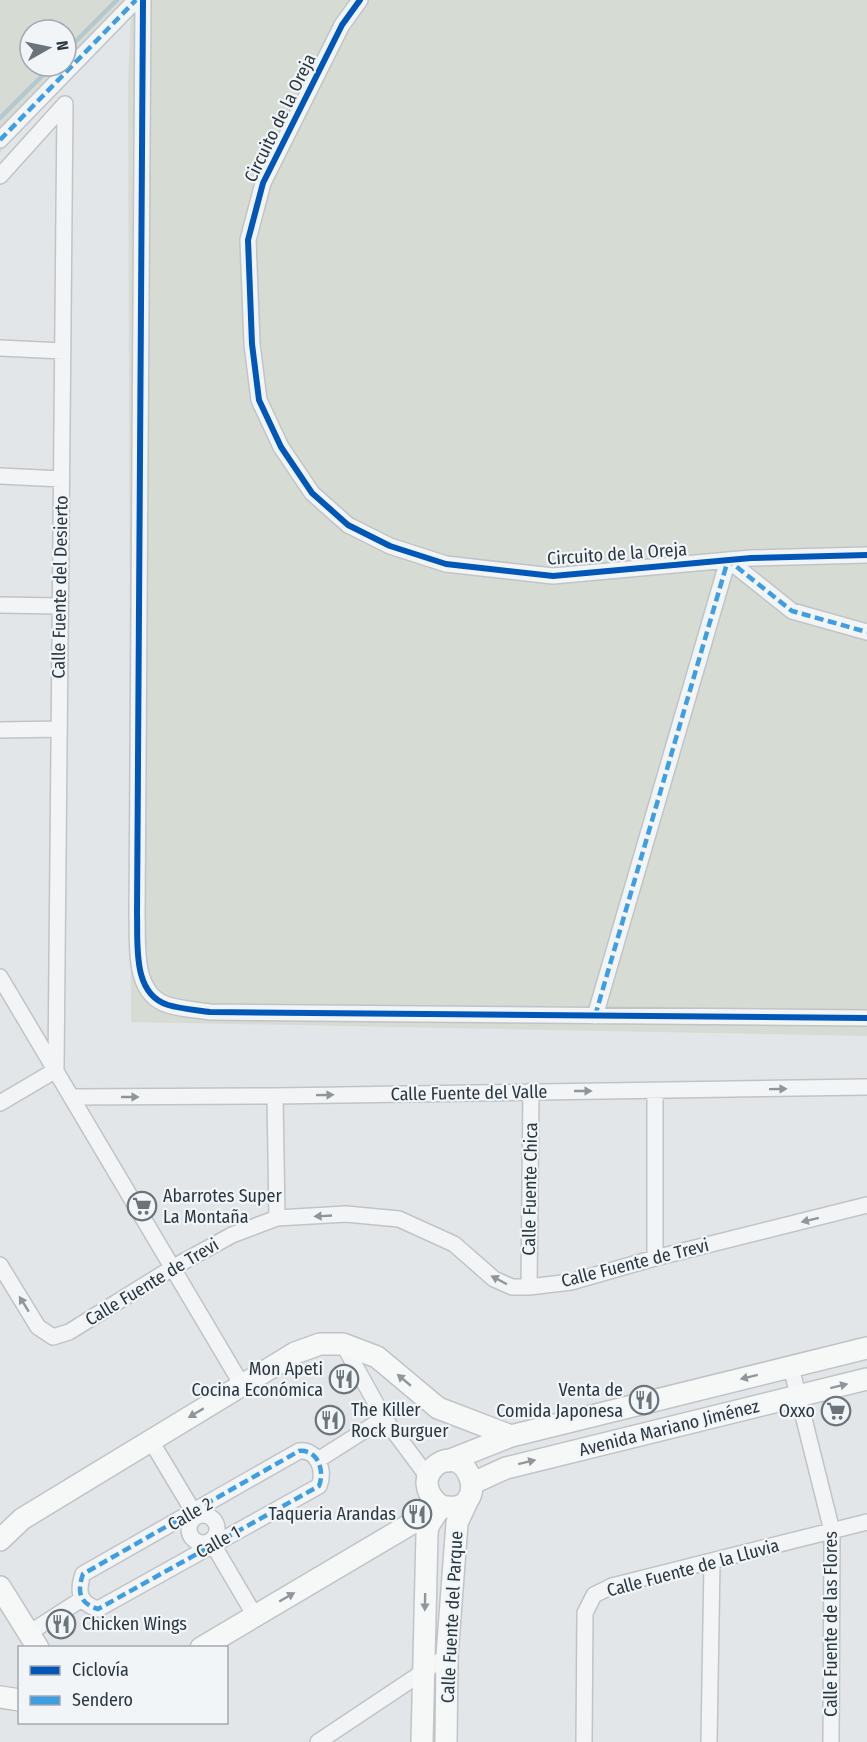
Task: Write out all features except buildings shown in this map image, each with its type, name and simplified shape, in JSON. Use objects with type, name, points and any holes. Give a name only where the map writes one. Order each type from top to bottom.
[{"type":"street","points":[[0,140],[136,0]]},
{"type":"street","points":[[143,0],[137,914],[139,968],[149,993],[167,1005],[210,1012],[867,1018]]},
{"type":"street","name":"Circuito de la Oreja","points":[[360,0],[342,24],[263,183],[248,240],[252,344],[259,400],[281,447],[312,493],[348,525],[390,546],[446,564],[553,576],[728,560],[867,555]]},
{"type":"street","name":"Calle Fuente del Desierto","points":[[0,176],[65,104],[56,1070]]},
{"type":"street","points":[[0,348],[63,351]]},
{"type":"street","points":[[0,476],[61,479]]},
{"type":"street","points":[[595,1016],[728,560],[792,611],[867,632]]},
{"type":"street","points":[[0,605],[60,606]]},
{"type":"street","points":[[0,730],[59,729]]},
{"type":"street","points":[[0,976],[242,1385]]},
{"type":"street","points":[[0,1103],[56,1070]]},
{"type":"street","name":"Calle Fuente del Valle","points":[[72,1097],[531,1091],[655,1092],[867,1087]]},
{"type":"street","name":"Calle Fuente Chica","points":[[529,1287],[531,1091]]},
{"type":"street","points":[[655,1092],[655,1258]]},
{"type":"street","points":[[274,1096],[277,1218]]},
{"type":"street","name":"Calle Fuente de Trevi","points":[[0,1265],[38,1327],[52,1337],[69,1332],[172,1268],[232,1235],[277,1218],[346,1214],[399,1219],[454,1244],[494,1279],[512,1287],[529,1287],[571,1282],[655,1258],[867,1205]]},
{"type":"street","points":[[0,1540],[22,1519],[296,1353],[320,1344],[343,1344],[377,1357],[438,1408],[511,1436]]},
{"type":"street","points":[[343,1344],[384,1419],[428,1477],[427,1484],[431,1497],[441,1506]]},
{"type":"street","name":"Avenida Mariano Jiménez","points":[[428,1477],[436,1466],[511,1436],[867,1348]]},
{"type":"street","name":"Calle Fuente de las Flores","points":[[791,1367],[832,1531],[831,1742]]},
{"type":"street","name":"Avenida Mariano Jiménez","points":[[203,1646],[441,1506],[455,1507],[466,1501],[471,1489],[506,1468],[867,1379]]},
{"type":"street","points":[[318,1460],[384,1419]]},
{"type":"street","points":[[151,1441],[194,1514]]},
{"type":"street","name":"Calle 2","points":[[82,1599],[79,1588],[83,1574],[194,1514],[299,1451],[311,1454],[318,1460]]},
{"type":"street","name":"Calle 1","points":[[82,1599],[88,1606],[98,1609],[212,1543],[319,1486],[322,1471],[318,1460]]},
{"type":"street","points":[[448,1461],[462,1465],[468,1470],[471,1489]]},
{"type":"street","name":"Calle Fuente del Parque","points":[[446,1742],[447,1656],[457,1523],[471,1489]]},
{"type":"street","name":"Calle Fuente del Parque","points":[[422,1742],[426,1544],[428,1526],[441,1506]]},
{"type":"street","points":[[0,1514],[22,1519]]},
{"type":"street","points":[[194,1514],[205,1515],[214,1520],[217,1533],[212,1543]]},
{"type":"street","points":[[194,1514],[188,1527],[190,1537],[197,1543],[212,1543]]},
{"type":"street","name":"Calle Fuente de la Lluvia","points":[[584,1742],[585,1613],[594,1595],[612,1586],[867,1522]]},
{"type":"street","points":[[391,1536],[413,1528],[421,1532],[426,1544]]},
{"type":"street","points":[[212,1543],[255,1616]]},
{"type":"street","points":[[709,1742],[712,1562]]},
{"type":"street","points":[[0,1587],[6,1610],[33,1640],[82,1599]]},
{"type":"street","points":[[318,1742],[447,1656]]},
{"type":"street","points":[[0,1697],[18,1701]]},
{"type":"shaded area","points":[[0,0],[867,0],[867,1036],[131,1022],[128,83],[131,12],[78,69],[78,18],[18,18],[18,78],[70,78],[0,153]]},
{"type":"waterway","points":[[78,39],[117,0]]},
{"type":"waterway","points":[[0,118],[40,78]]},
{"type":"marked path","points":[[0,140],[136,0]]},
{"type":"marked path","points":[[595,1016],[728,560],[792,611],[867,632]]},
{"type":"marked path","points":[[299,1451],[306,1451],[318,1462],[321,1474],[319,1486],[98,1609],[83,1600],[80,1591],[83,1574],[299,1451]]},
{"type":"cycle path","points":[[143,0],[137,914],[139,967],[148,990],[156,999],[168,1005],[210,1012],[867,1018]]},
{"type":"cycle path","points":[[360,0],[342,25],[263,183],[248,240],[252,344],[259,400],[281,447],[312,493],[348,525],[390,546],[446,564],[553,576],[751,558],[867,555]]},
{"type":"place","name":"Abarrotes Super La Montaña","points":[[142,1206]]},
{"type":"place","name":"Mon Apeti Cocina Económica","points":[[344,1379]]},
{"type":"place","name":"Venta de Comida Japonesa","points":[[644,1400]]},
{"type":"place","name":"Oxxo","points":[[836,1411]]},
{"type":"place","name":"The Killer Rock Burguer","points":[[330,1420]]},
{"type":"place","name":"Taqueria Arandas","points":[[417,1514]]},
{"type":"place","name":"Chicken Wings","points":[[61,1624]]}]
